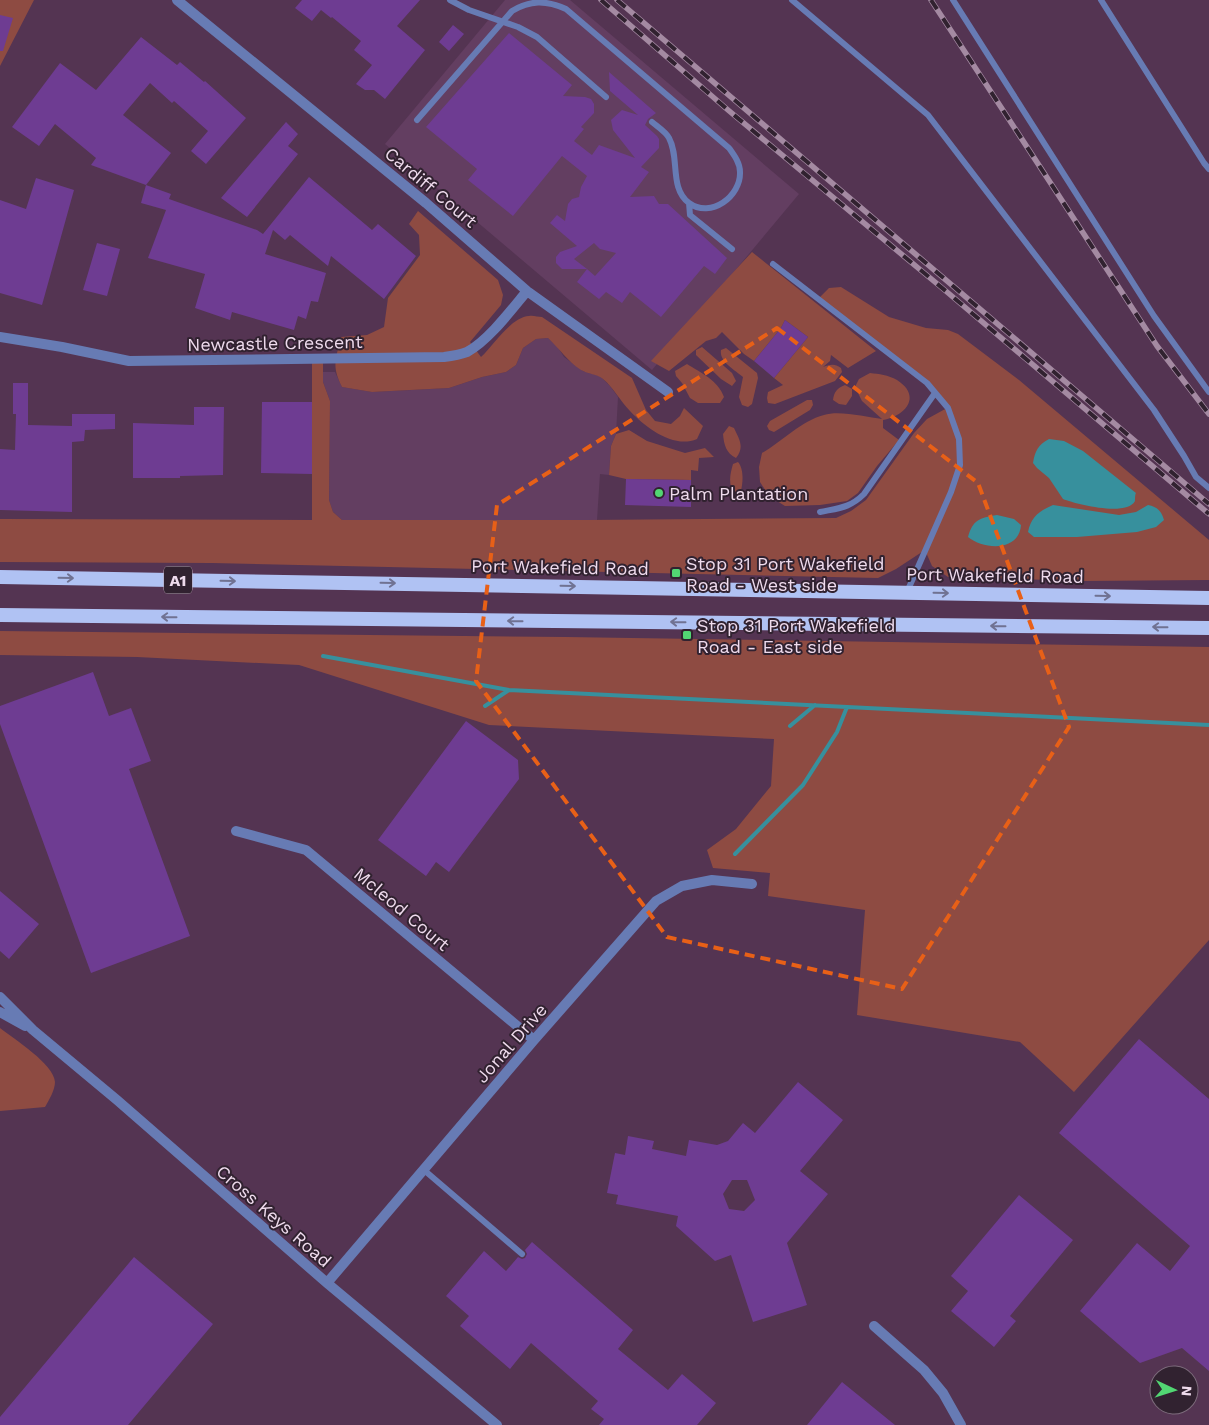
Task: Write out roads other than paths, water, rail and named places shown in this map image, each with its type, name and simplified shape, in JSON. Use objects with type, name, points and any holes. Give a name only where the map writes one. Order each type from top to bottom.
[{"type":"highway","name":"Port Wakefield Road","points":[[0,577],[1209,598]]},
{"type":"highway","name":"A1","points":[[0,615],[1209,628]]},
{"type":"street","name":"Cardiff Court","points":[[177,0],[426,202],[527,291],[668,392]]},
{"type":"street","name":"Newcastle Crescent","points":[[0,337],[62,347],[129,361],[444,357],[455,356],[473,348],[493,330],[527,291]]},
{"type":"street","name":"Mcleod Court","points":[[236,831],[306,850],[534,1040]]},
{"type":"street","name":"Jonal Drive","points":[[327,1283],[534,1040],[656,901],[682,886],[712,880],[752,884]]},
{"type":"street","name":"Cross Keys Road","points":[[0,996],[32,1030],[117,1100],[327,1283],[496,1425]]},
{"type":"street","name":"Cross Keys Road","points":[[0,1012],[32,1030]]},
{"type":"street","points":[[874,1326],[924,1370],[943,1393],[961,1425]]},
{"type":"lane","points":[[450,0],[469,10],[518,27],[537,37],[606,96]]},
{"type":"lane","points":[[792,0],[928,116],[1154,410],[1196,477],[1209,488]]},
{"type":"lane","points":[[953,0],[1154,316],[1209,392]]},
{"type":"lane","points":[[1100,0],[1209,169]]},
{"type":"lane","points":[[417,120],[501,22],[523,2],[538,1],[554,3],[566,9],[729,148],[736,157],[740,170],[739,184],[734,194],[717,206],[707,208],[689,203],[679,191],[673,150],[669,137],[652,122]]},
{"type":"lane","points":[[689,203],[690,215],[732,249]]},
{"type":"lane","points":[[773,264],[927,383],[948,408],[959,439],[960,465],[951,492],[907,592]]},
{"type":"lane","points":[[820,512],[848,506],[856,502],[864,494],[935,393]]},
{"type":"lane","points":[[424,1170],[522,1254]]},
{"type":"waterway","points":[[323,656],[509,690],[1209,725]]},
{"type":"waterway","points":[[485,706],[509,690]]},
{"type":"waterway","points":[[790,726],[815,705]]},
{"type":"waterway","points":[[735,854],[803,785],[837,732],[847,707]]},
{"type":"railway","points":[[601,0],[728,110],[1209,514]]},
{"type":"railway","points":[[617,0],[1209,504]]},
{"type":"railway","points":[[931,0],[1157,346],[1209,414]]},
{"type":"place","name":"Palm Plantation","points":[[659,493]]},
{"type":"place","name":"Stop 31 Port Wakefield Road - West side","points":[[676,573]]},
{"type":"place","name":"Stop 31 Port Wakefield Road - East side","points":[[687,635]]}]
